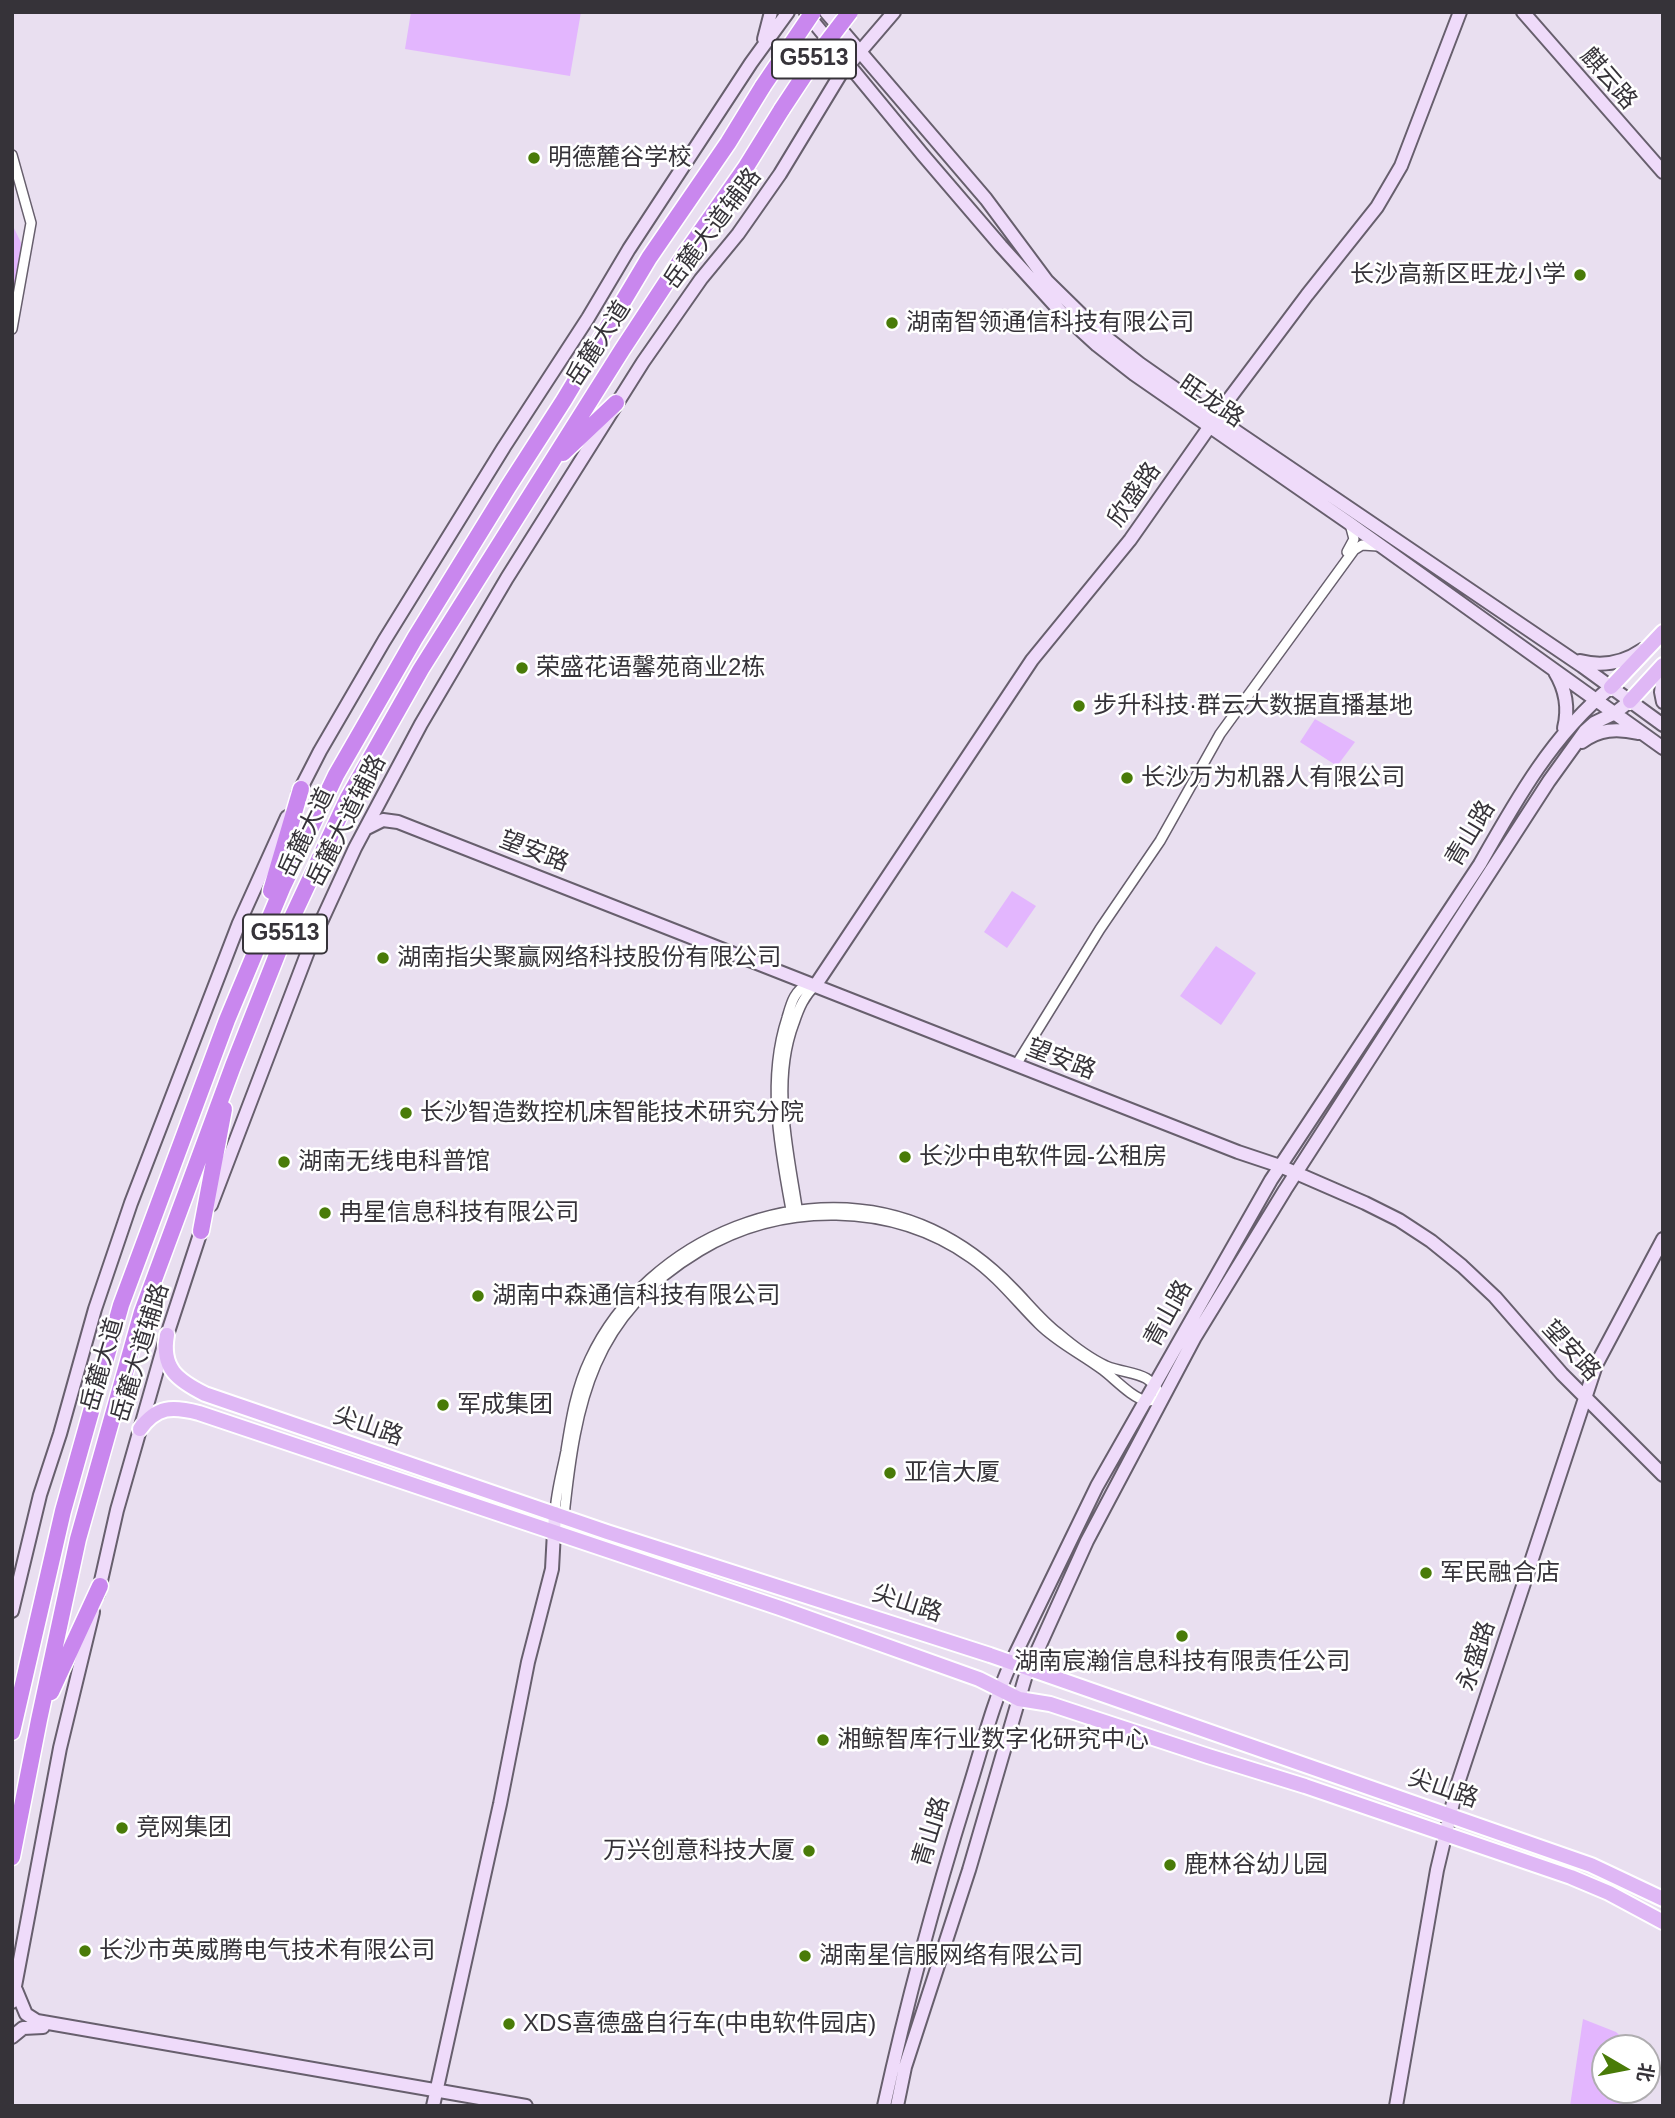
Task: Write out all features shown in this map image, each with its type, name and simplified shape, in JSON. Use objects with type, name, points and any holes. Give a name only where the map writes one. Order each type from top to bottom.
[{"type":"highway","name":"岳麓大道","points":[[12,1732],[62,1511],[121,1305],[255,948],[320,808],[370,715],[649,258],[813,12]]},
{"type":"highway","name":"岳麓大道","points":[[12,1857],[78,1539],[142,1312],[289,922],[367,763],[421,669],[644,315],[746,167],[821,50],[850,12]]},
{"type":"highway","points":[[546,470],[616,403]]},
{"type":"highway","points":[[255,948],[300,789]]},
{"type":"highway","points":[[201,1231],[233,1066]]},
{"type":"highway","points":[[39,1720],[100,1586]]},
{"type":"main road","points":[[751,64],[764,38],[771,12]]},
{"type":"main road","points":[[12,1611],[40,1495],[95,1309],[131,1202],[239,923],[300,789],[384,641],[504,447],[588,318],[629,249],[788,12]]},
{"type":"main road","name":"旺龙路","points":[[806,12],[923,155],[1061,312],[1116,360],[1454,578],[1663,725]]},
{"type":"main road","name":"旺龙路","points":[[826,12],[986,199],[1027,257],[1073,307],[1119,348],[1210,420],[1349,523],[1663,748]]},
{"type":"main road","name":"岳麓大道辅路","points":[[12,2002],[60,1748],[117,1510],[167,1335],[201,1231],[310,946],[386,787],[507,578],[616,403],[701,279],[780,174],[834,84],[894,12]]},
{"type":"main road","name":"欣盛路","points":[[813,983],[1032,660],[1130,540],[1210,420],[1377,207],[1401,166],[1457,12]]},
{"type":"main road","name":"麒云路","points":[[1523,12],[1663,172]]},
{"type":"main road","name":"麒云路","points":[[1530,12],[1663,165]]},
{"type":"main road","points":[[1563,653],[1589,664],[1614,663],[1629,658],[1658,637]]},
{"type":"main road","name":"青山路","points":[[884,2106],[898,2035],[945,1865],[999,1691],[1010,1663],[1097,1486],[1282,1164],[1473,876],[1509,813],[1579,714],[1611,687],[1658,637]]},
{"type":"main road","points":[[1545,662],[1555,672],[1565,695],[1566,719],[1561,737]]},
{"type":"main road","name":"青山路","points":[[897,2106],[905,2067],[969,1870],[1029,1670],[1087,1541],[1162,1398],[1195,1337],[1298,1170],[1567,756],[1594,723],[1615,713],[1630,701],[1663,665]]},
{"type":"main road","points":[[1663,677],[1663,702]]},
{"type":"main road","points":[[1567,756],[1597,732],[1618,730],[1647,736]]},
{"type":"main road","name":"望安路","points":[[386,787],[386,804],[393,813],[813,983]]},
{"type":"main road","name":"望安路","points":[[364,830],[383,820],[398,822],[1016,1062],[1238,1152],[1298,1170],[1399,1220],[1462,1266],[1495,1297],[1541,1352],[1663,1467]]},
{"type":"main road","name":"永盛路","points":[[1396,2106],[1452,1816],[1596,1365],[1616,1322],[1663,1239]]},
{"type":"main road","name":"永盛路","points":[[1588,1396],[1622,1325],[1663,1250]]},
{"type":"main road","name":"尖山路","points":[[167,1335],[164,1346],[169,1366],[189,1386],[205,1394],[559,1515],[1010,1663],[1452,1816],[1591,1865],[1663,1899]]},
{"type":"main road","name":"望安路","points":[[1588,1396],[1663,1475]]},
{"type":"main road","name":"尖山路","points":[[140,1429],[155,1412],[169,1409],[187,1410],[780,1608],[979,1679],[1019,1699],[1050,1704],[1305,1786],[1571,1877],[1609,1893],[1663,1922]]},
{"type":"main road","points":[[437,2097],[528,1661],[552,1569],[559,1515]]},
{"type":"main road","name":"永盛路","points":[[1402,2106],[1447,1835]]},
{"type":"main road","points":[[15,1986],[26,2014],[37,2021],[437,2097],[526,2106]]},
{"type":"main road","points":[[12,2037],[23,2028],[36,2026],[498,2106]]},
{"type":"street","points":[[12,155],[31,223],[12,329]]},
{"type":"street","points":[[1016,1062],[1097,927],[1156,839],[1216,733],[1351,547],[1354,535],[1349,523]]},
{"type":"street","points":[[1016,1062],[1100,929],[1160,841],[1220,734],[1249,693],[1354,550],[1362,545],[1384,548]]},
{"type":"street","points":[[795,1214],[776,1102],[775,1069],[783,1029],[795,994],[813,983]]},
{"type":"street","points":[[559,1515],[585,1389],[597,1360],[630,1308],[651,1287],[708,1247],[745,1229],[795,1214],[830,1208],[867,1212],[895,1217],[956,1242],[990,1267],[1042,1320],[1070,1343],[1107,1366],[1131,1371],[1156,1384],[1162,1398],[1147,1401],[1122,1386],[1053,1336],[1008,1290],[971,1258],[930,1234],[911,1227],[866,1218],[795,1214]]},
{"type":"shaded area","points":[[411,12],[581,12],[570,76],[405,49]]},
{"type":"shaded area","points":[[12,224],[26,253],[12,329]]},
{"type":"shaded area","points":[[1315,719],[1355,742],[1337,766],[1300,742]]},
{"type":"shaded area","points":[[1012,891],[1036,906],[1007,948],[984,932]]},
{"type":"shaded area","points":[[1216,946],[1256,973],[1221,1025],[1180,996]]},
{"type":"shaded area","points":[[1583,2019],[1618,2034],[1591,2034],[1591,2104],[1627,2104],[1570,2106]]},
{"type":"place","name":"明德麓谷学校","points":[[534,158]]},
{"type":"place","name":"长沙高新区旺龙小学","points":[[1580,275]]},
{"type":"place","name":"湖南智领通信科技有限公司","points":[[892,323]]},
{"type":"place","name":"荣盛花语馨苑商业2栋","points":[[522,668]]},
{"type":"place","name":"步升科技·群云大数据直播基地","points":[[1079,706]]},
{"type":"place","name":"长沙万为机器人有限公司","points":[[1127,778]]},
{"type":"place","name":"湖南指尖聚赢网络科技股份有限公司","points":[[383,958]]},
{"type":"place","name":"长沙智造数控机床智能技术研究分院","points":[[406,1113]]},
{"type":"place","name":"长沙中电软件园-公租房","points":[[905,1157]]},
{"type":"place","name":"湖南无线电科普馆","points":[[284,1162]]},
{"type":"place","name":"冉星信息科技有限公司","points":[[325,1213]]},
{"type":"place","name":"湖南中森通信科技有限公司","points":[[478,1296]]},
{"type":"place","name":"军成集团","points":[[443,1405]]},
{"type":"place","name":"亚信大厦","points":[[890,1473]]},
{"type":"place","name":"军民融合店","points":[[1426,1573]]},
{"type":"place","name":"湖南宸瀚信息科技有限责任公司","points":[[1182,1636]]},
{"type":"place","name":"湘鲸智库行业数字化研究中心","points":[[823,1740]]},
{"type":"place","name":"竞网集团","points":[[122,1828]]},
{"type":"place","name":"万兴创意科技大厦","points":[[809,1851]]},
{"type":"place","name":"鹿林谷幼儿园","points":[[1170,1865]]},
{"type":"place","name":"长沙市英威腾电气技术有限公司","points":[[85,1951]]},
{"type":"place","name":"湖南星信服网络有限公司","points":[[805,1956]]},
{"type":"place","name":"XDS喜德盛自行车(中电软件园店)","points":[[509,2024]]}]
